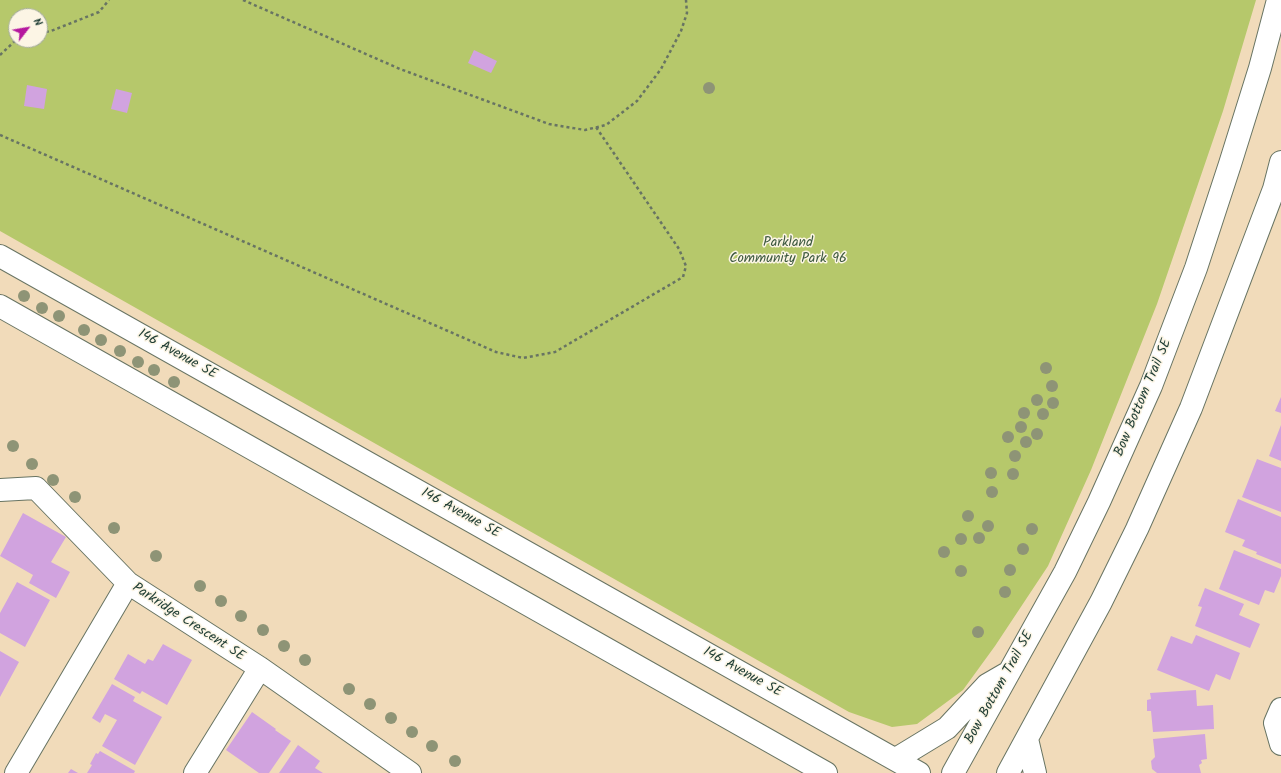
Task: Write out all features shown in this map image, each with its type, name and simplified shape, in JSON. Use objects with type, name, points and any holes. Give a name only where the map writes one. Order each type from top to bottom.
[{"type":"street","name":"Bow Bottom Trail SE","points":[[953,773],[1068,565],[1099,502],[1151,386],[1196,268],[1260,68],[1278,0]]},
{"type":"street","points":[[1008,773],[1101,602],[1138,529],[1188,416],[1268,204],[1281,162]]},
{"type":"street","name":"146 Avenue SE","points":[[0,256],[919,773]]},
{"type":"street","points":[[0,306],[818,771]]},
{"type":"street","points":[[0,490],[36,488],[128,583]]},
{"type":"street","name":"Parkridge Crescent SE","points":[[16,773],[128,583],[260,668],[410,773]]},
{"type":"street","points":[[195,773],[260,668]]},
{"type":"street","points":[[896,759],[947,728],[987,685],[1009,673]]},
{"type":"street","points":[[1281,709],[1275,723],[1281,744]]},
{"type":"street","points":[[1027,739],[1035,773]]},
{"type":"path","points":[[48,32],[99,12],[109,0]]},
{"type":"path","points":[[243,0],[400,69],[549,124],[585,130],[606,124],[637,101],[661,69],[681,31],[688,13],[686,0]]},
{"type":"path","points":[[0,53],[8,46]]},
{"type":"path","points":[[0,135],[496,352],[523,358],[555,352],[683,277],[686,266],[679,249],[596,127]]},
{"type":"green space","name":"Parkland Community Park 96","points":[[0,0],[1256,0],[1223,111],[1157,304],[1091,470],[1048,566],[995,646],[963,690],[917,724],[892,727],[849,712],[0,231]]},
{"type":"building","points":[[474,50],[497,61],[491,73],[468,63]]},
{"type":"building","points":[[27,85],[47,89],[44,109],[24,106]]},
{"type":"building","points":[[116,89],[132,93],[127,113],[111,109]]},
{"type":"building","points":[[1281,397],[1281,413],[1275,411]]},
{"type":"building","points":[[1281,425],[1281,461],[1269,456]]},
{"type":"building","points":[[1257,459],[1281,468],[1281,512],[1242,497]]},
{"type":"building","points":[[1238,499],[1281,517],[1281,564],[1256,554],[1257,552],[1242,546],[1245,540],[1225,532]]},
{"type":"building","points":[[23,513],[66,537],[51,562],[70,572],[56,598],[29,583],[33,575],[0,556]]},
{"type":"building","points":[[1234,550],[1281,569],[1281,576],[1274,593],[1265,590],[1259,605],[1219,589]]},
{"type":"building","points":[[17,582],[50,600],[25,647],[0,633],[0,613]]},
{"type":"building","points":[[1205,588],[1244,604],[1239,615],[1260,624],[1250,648],[1195,626],[1202,607],[1198,606]]},
{"type":"building","points":[[1196,635],[1240,653],[1230,680],[1216,674],[1209,691],[1157,670],[1171,636],[1192,644]]},
{"type":"building","points":[[163,644],[192,660],[167,705],[142,691],[140,694],[114,679],[128,654],[145,664],[148,659],[153,661]]},
{"type":"building","points":[[0,651],[19,662],[0,697]]},
{"type":"building","points":[[112,684],[135,697],[133,701],[162,717],[135,765],[102,746],[117,720],[105,714],[100,723],[92,718]]},
{"type":"building","points":[[1196,690],[1197,706],[1213,705],[1214,729],[1153,732],[1151,711],[1147,711],[1147,700],[1151,699],[1150,693]]},
{"type":"building","points":[[252,712],[291,741],[269,773],[259,773],[226,750]]},
{"type":"building","points":[[1205,734],[1207,759],[1201,760],[1202,763],[1199,765],[1201,773],[1157,773],[1152,769],[1151,761],[1155,757],[1153,739]]},
{"type":"building","points":[[298,745],[320,761],[315,768],[323,773],[279,773]]},
{"type":"building","points":[[100,751],[135,771],[134,773],[87,773],[92,765],[90,764],[96,753],[98,754]]},
{"type":"building","points":[[71,769],[78,773],[68,773]]}]
